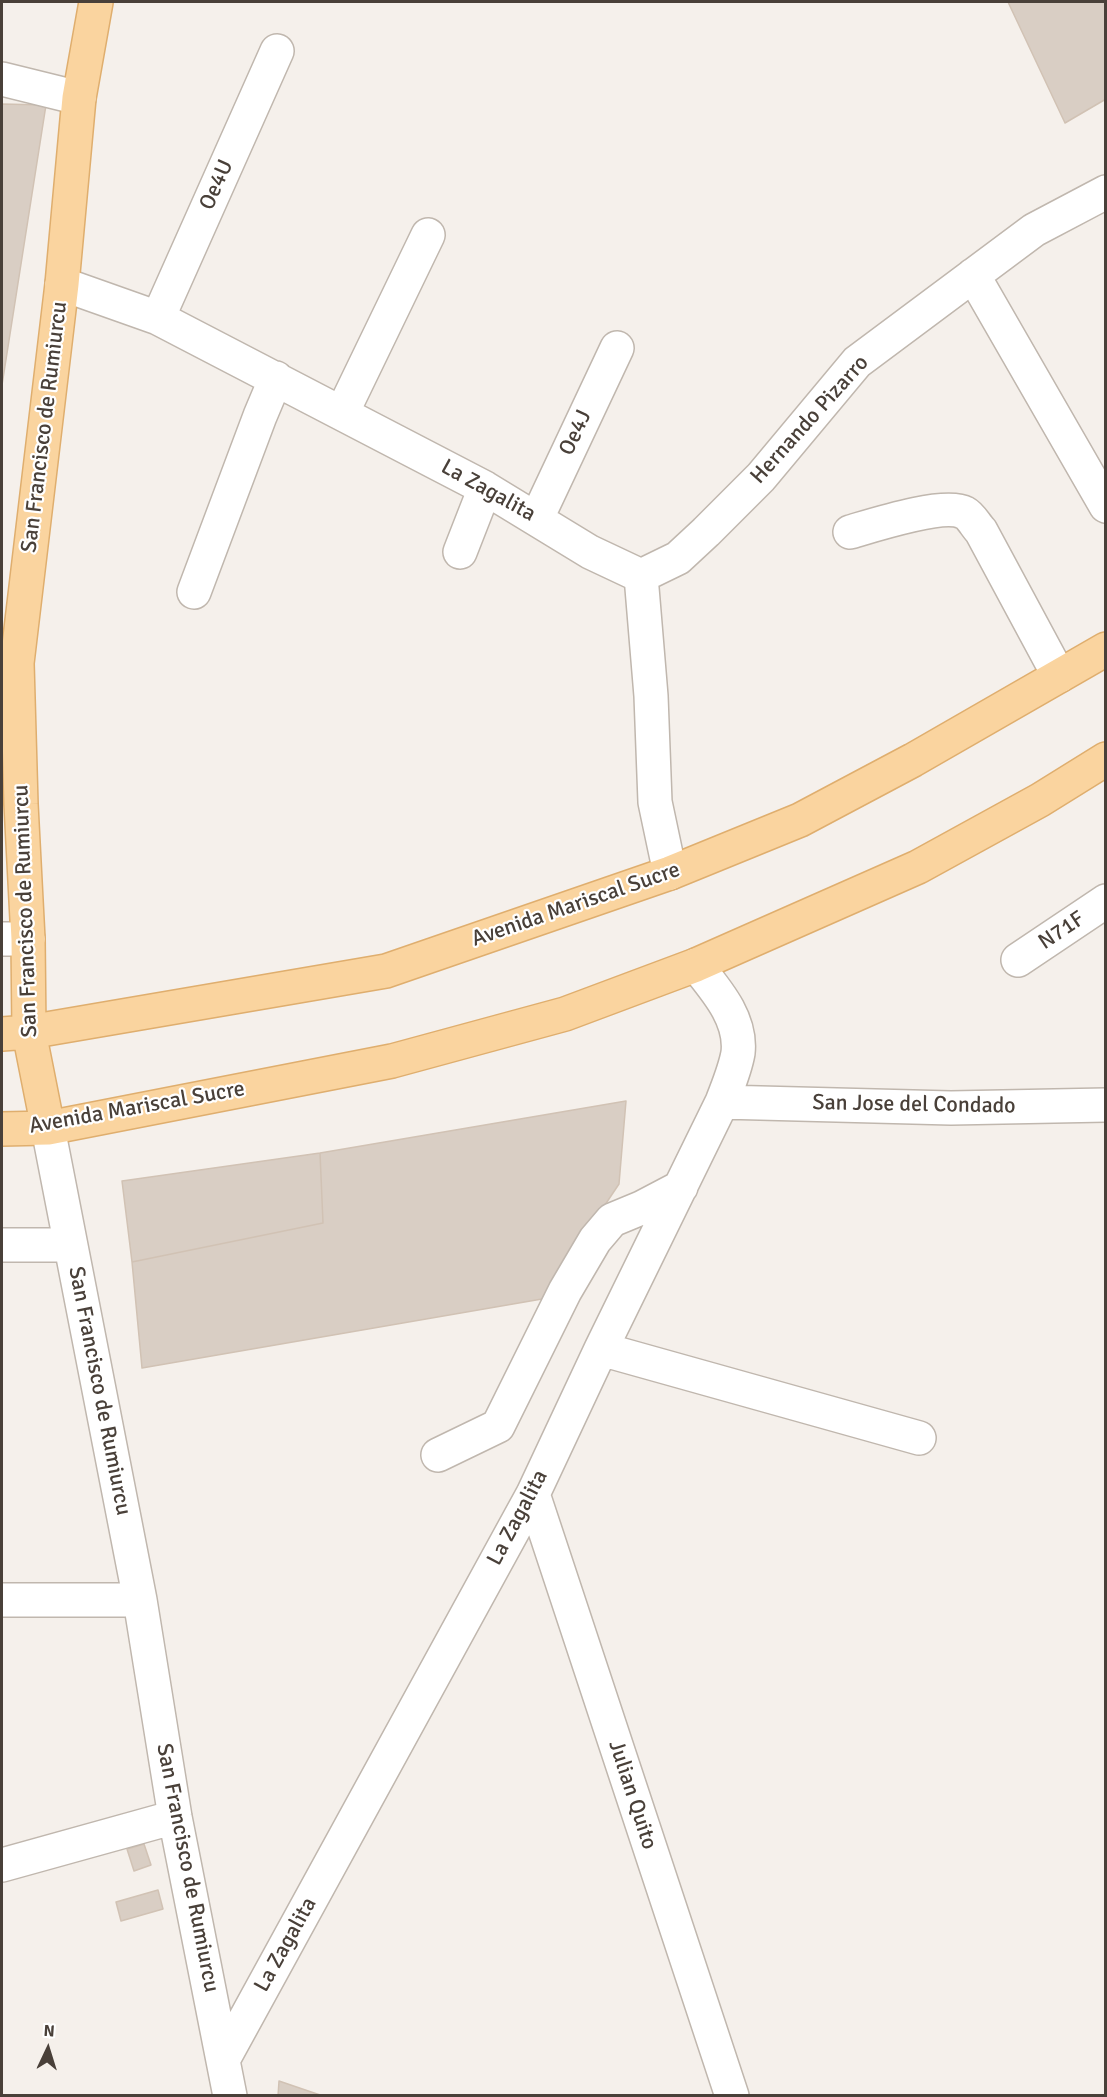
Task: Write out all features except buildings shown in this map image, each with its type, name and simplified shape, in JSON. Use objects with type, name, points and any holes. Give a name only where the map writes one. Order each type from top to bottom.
[{"type":"main road","name":"San Francisco de Rumiurcu","points":[[48,1128],[15,1033],[15,939],[21,804],[17,663],[62,284],[79,98],[96,2]]},
{"type":"main road","name":"Avenida Mariscal Sucre","points":[[15,1033],[386,970],[670,873],[801,820],[913,760],[1106,649]]},
{"type":"main road","name":"Avenida Mariscal Sucre","points":[[2,1129],[48,1128],[392,1061],[565,1014],[696,965],[918,867],[1040,800],[1106,759]]},
{"type":"street","name":"Oe4U","points":[[158,318],[277,51]]},
{"type":"street","points":[[2,79],[79,98]]},
{"type":"street","name":"Hernando Pizarro","points":[[641,576],[678,558],[706,532],[761,477],[857,362],[1034,230],[1106,192]]},
{"type":"street","points":[[342,413],[428,235]]},
{"type":"street","points":[[974,275],[1106,506]]},
{"type":"street","name":"La Zagalita","points":[[62,284],[158,318],[485,488],[590,552],[641,576]]},
{"type":"street","name":"Oe4J","points":[[537,518],[617,348]]},
{"type":"street","points":[[194,592],[276,378]]},
{"type":"street","points":[[460,552],[485,488]]},
{"type":"street","points":[[850,532],[906,516],[949,510],[965,513],[981,531],[1059,676]]},
{"type":"street","points":[[641,576],[651,696],[655,802],[670,873]]},
{"type":"street","name":"N71F","points":[[1018,960],[1106,901]]},
{"type":"street","name":"La Zagalita","points":[[224,2058],[533,1494],[722,1102],[734,1073],[738,1051],[735,1026],[718,993],[696,965]]},
{"type":"street","name":"San Jose del Condado","points":[[722,1102],[951,1108],[1106,1105]]},
{"type":"street","name":"San Francisco de Rumiurcu","points":[[48,1128],[140,1599],[176,1817],[230,2096]]},
{"type":"street","points":[[438,1455],[498,1426],[565,1291],[595,1240],[612,1220],[681,1187]]},
{"type":"street","points":[[2,1245],[70,1245]]},
{"type":"street","points":[[601,1349],[919,1438]]},
{"type":"street","name":"Julian Quito","points":[[533,1494],[732,2096]]},
{"type":"street","points":[[2,1600],[140,1599]]},
{"type":"street","points":[[2,1865],[176,1817]]}]
